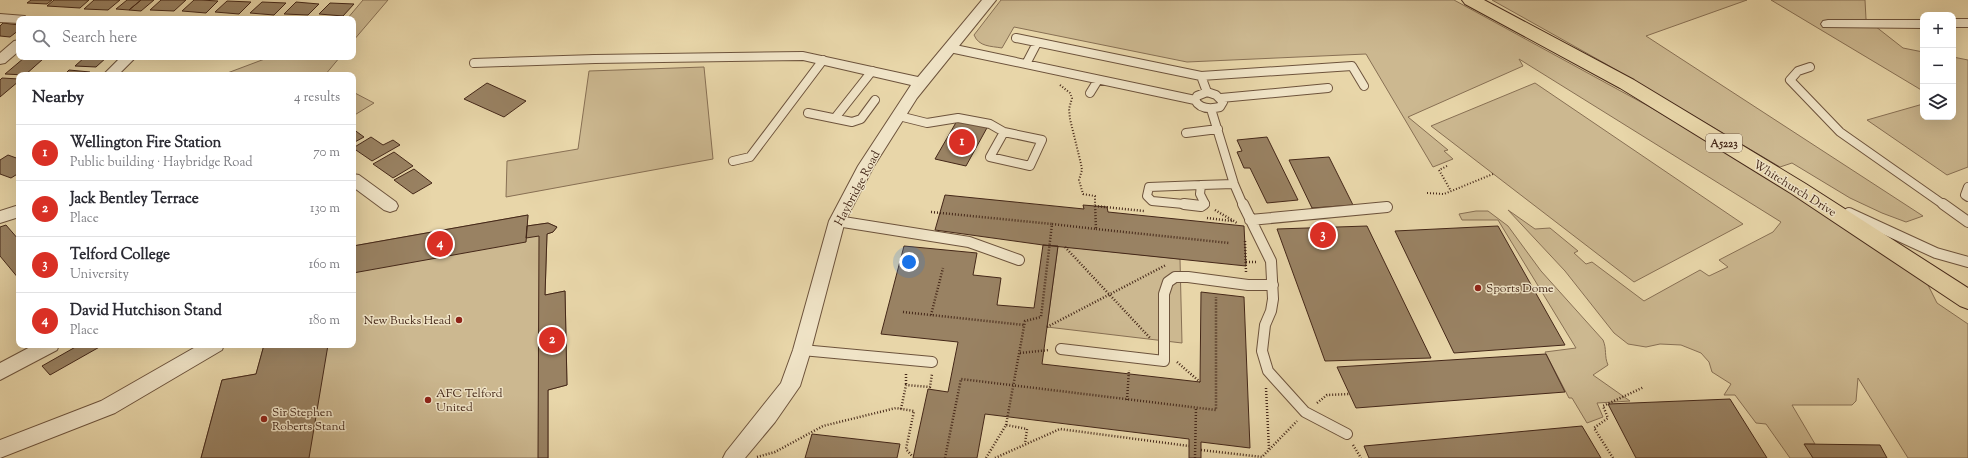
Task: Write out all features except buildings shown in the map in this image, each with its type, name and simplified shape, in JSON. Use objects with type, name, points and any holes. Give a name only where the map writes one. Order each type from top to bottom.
[{"type":"main road","name":"Whitchurch Drive","points":[[1471,0],[1627,84],[1798,189],[1968,300]]},
{"type":"street","points":[[595,59],[803,56],[872,71],[922,84],[989,0]]},
{"type":"street","points":[[0,18],[16,19]]},
{"type":"street","points":[[1956,23],[1968,23]]},
{"type":"street","points":[[1828,24],[1920,24]]},
{"type":"street","points":[[0,60],[16,47]]},
{"type":"street","points":[[113,72],[126,60]]},
{"type":"street","name":"Haybridge Road","points":[[733,458],[768,416],[790,386],[802,350],[837,221],[866,166],[899,115],[917,96],[922,84]]},
{"type":"street","points":[[356,181],[390,206]]},
{"type":"street","points":[[0,217],[16,212]]},
{"type":"street","points":[[0,372],[44,348]]},
{"type":"street","points":[[0,449],[108,407],[210,348]]},
{"type":"lane","points":[[1016,38],[1201,76],[1352,66],[1364,86]]},
{"type":"lane","points":[[1026,64],[1037,43]]},
{"type":"lane","points":[[950,48],[1195,100],[1200,106],[1211,109],[1217,109],[1222,104],[1221,98],[1216,94],[1207,92],[1199,94],[1195,100]]},
{"type":"lane","points":[[474,63],[595,59]]},
{"type":"lane","points":[[733,161],[750,157],[823,60]]},
{"type":"lane","points":[[1810,67],[1798,71],[1790,80],[1840,132],[1968,222]]},
{"type":"lane","points":[[835,118],[872,71]]},
{"type":"lane","points":[[1201,76],[1207,92]]},
{"type":"lane","points":[[1090,93],[1098,80]]},
{"type":"lane","points":[[1221,98],[1328,88]]},
{"type":"lane","points":[[808,113],[852,122],[861,119],[875,100]]},
{"type":"lane","points":[[1211,109],[1234,184],[1271,262],[1273,285],[1272,305],[1265,325],[1262,351],[1268,371],[1305,412],[1347,434]]},
{"type":"lane","points":[[899,115],[927,123],[958,118],[990,124],[1004,132],[1042,140],[1030,166],[990,158],[1004,132]]},
{"type":"lane","points":[[1186,133],[1218,129]]},
{"type":"lane","points":[[1201,185],[1200,194],[1205,204],[1201,206],[1152,201],[1147,196],[1149,186],[1234,184]]},
{"type":"lane","points":[[1968,187],[1965,194],[1968,197]]},
{"type":"lane","points":[[1798,189],[1936,254],[1968,262]]},
{"type":"lane","points":[[1250,220],[1387,207]]},
{"type":"lane","points":[[837,221],[969,242],[1019,260]]},
{"type":"lane","points":[[1062,349],[1164,361],[1164,294],[1168,282],[1175,277],[1248,285],[1273,285]]},
{"type":"lane","points":[[802,350],[932,362]]},
{"type":"path","points":[[1061,80],[1059,84],[1070,93],[1072,98],[1069,109],[1070,119],[1082,167],[1079,180],[1083,194],[1095,196],[1096,229]]},
{"type":"path","points":[[1447,166],[1439,170],[1450,191]]},
{"type":"path","points":[[1427,193],[1444,194],[1493,174]]},
{"type":"path","points":[[931,212],[1229,243]]},
{"type":"path","points":[[986,458],[1006,425],[1025,321],[1041,317],[1052,224]]},
{"type":"path","points":[[1065,247],[1164,350],[1200,382]]},
{"type":"path","points":[[931,315],[943,268]]},
{"type":"path","points":[[945,458],[961,379],[1014,387],[1216,410],[1216,297]]},
{"type":"path","points":[[903,312],[1024,325]]},
{"type":"path","points":[[1020,353],[1062,349]]},
{"type":"path","points":[[1127,400],[1130,357]]},
{"type":"path","points":[[1268,371],[1265,396],[1269,449]]},
{"type":"path","points":[[906,385],[930,387],[932,373]]},
{"type":"path","points":[[901,409],[906,385],[906,374]]},
{"type":"path","points":[[1613,458],[1594,428],[1608,418],[1603,406],[1644,387]]},
{"type":"path","points":[[1201,450],[1262,457],[1305,412],[1327,395],[1350,394]]},
{"type":"path","points":[[755,457],[775,452],[823,426],[896,408],[914,411],[906,449],[912,456]]},
{"type":"path","points":[[1195,458],[1196,408]]},
{"type":"path","points":[[1006,425],[1027,429],[1025,444]]},
{"type":"path","points":[[995,458],[1060,429],[1189,446]]},
{"type":"shaded area","points":[[363,0],[388,0],[356,37],[356,16],[350,16]]},
{"type":"shaded area","points":[[1001,0],[1454,0],[1650,107],[1766,176],[1925,279],[1937,303],[1968,324],[1968,458],[1908,458],[1858,378],[1856,401],[1852,405],[1792,405],[1815,444],[1805,444],[1813,458],[1790,458],[1766,424],[1756,423],[1735,395],[1724,395],[1731,384],[1712,372],[1709,362],[1701,353],[1681,345],[1660,344],[1646,347],[1628,344],[1614,333],[1565,271],[1508,210],[1535,229],[1550,228],[1578,251],[1574,253],[1586,264],[1592,262],[1644,301],[1700,270],[1709,276],[1728,267],[1719,260],[1773,232],[1781,222],[1519,59],[1523,66],[1408,117],[1448,150],[1444,151],[1453,159],[1433,167],[1366,54],[1187,62],[1014,27],[1002,48],[982,44],[974,35]]},
{"type":"shaded area","points":[[1492,0],[1747,0],[1646,36],[1923,216],[1906,222],[1850,198],[1792,163],[1780,167],[1606,64]]},
{"type":"shaded area","points":[[1771,0],[1865,0],[1866,19],[1903,48],[1920,51],[1920,89]]},
{"type":"shaded area","points":[[1956,58],[1968,60],[1968,167],[1947,175],[1867,120],[1920,105],[1920,120],[1956,120]]},
{"type":"shaded area","points":[[262,60],[338,60],[328,72],[230,72]]},
{"type":"shaded area","points":[[704,67],[713,159],[506,197],[507,161],[578,149],[589,71]]},
{"type":"shaded area","points":[[1535,83],[1743,224],[1634,282],[1431,126]]},
{"type":"shaded area","points":[[356,94],[374,103],[356,114]]},
{"type":"shaded area","points":[[1476,211],[1488,211],[1508,226],[1541,271],[1603,340],[1608,365],[1593,375],[1630,401],[1597,403],[1603,417],[1587,423],[1572,398],[1569,398],[1545,352],[1576,348],[1498,220],[1462,220],[1459,214]]},
{"type":"shaded area","name":"AFC Telford United","points":[[528,215],[527,226],[548,223],[557,227],[553,232],[547,234],[545,295],[565,291],[567,385],[548,390],[548,458],[201,458],[222,380],[256,374],[263,348],[356,348],[356,245]]},
{"type":"shaded area","points":[[1058,246],[1180,259],[1182,343],[1047,327]]},
{"type":"place","name":"Wellington Fire Station","points":[[962,142]]},
{"type":"place","name":"Telford College","points":[[1323,235]]},
{"type":"place","name":"David Hutchison Stand","points":[[440,244]]},
{"type":"place","name":"Sports Dome","points":[[1478,288]]},
{"type":"place","name":"New Bucks Head","points":[[459,320]]},
{"type":"place","name":"Jack Bentley Terrace","points":[[552,340]]},
{"type":"place","name":"AFC Telford United","points":[[428,400]]},
{"type":"place","name":"Sir Stephen Roberts Stand","points":[[264,419]]}]
